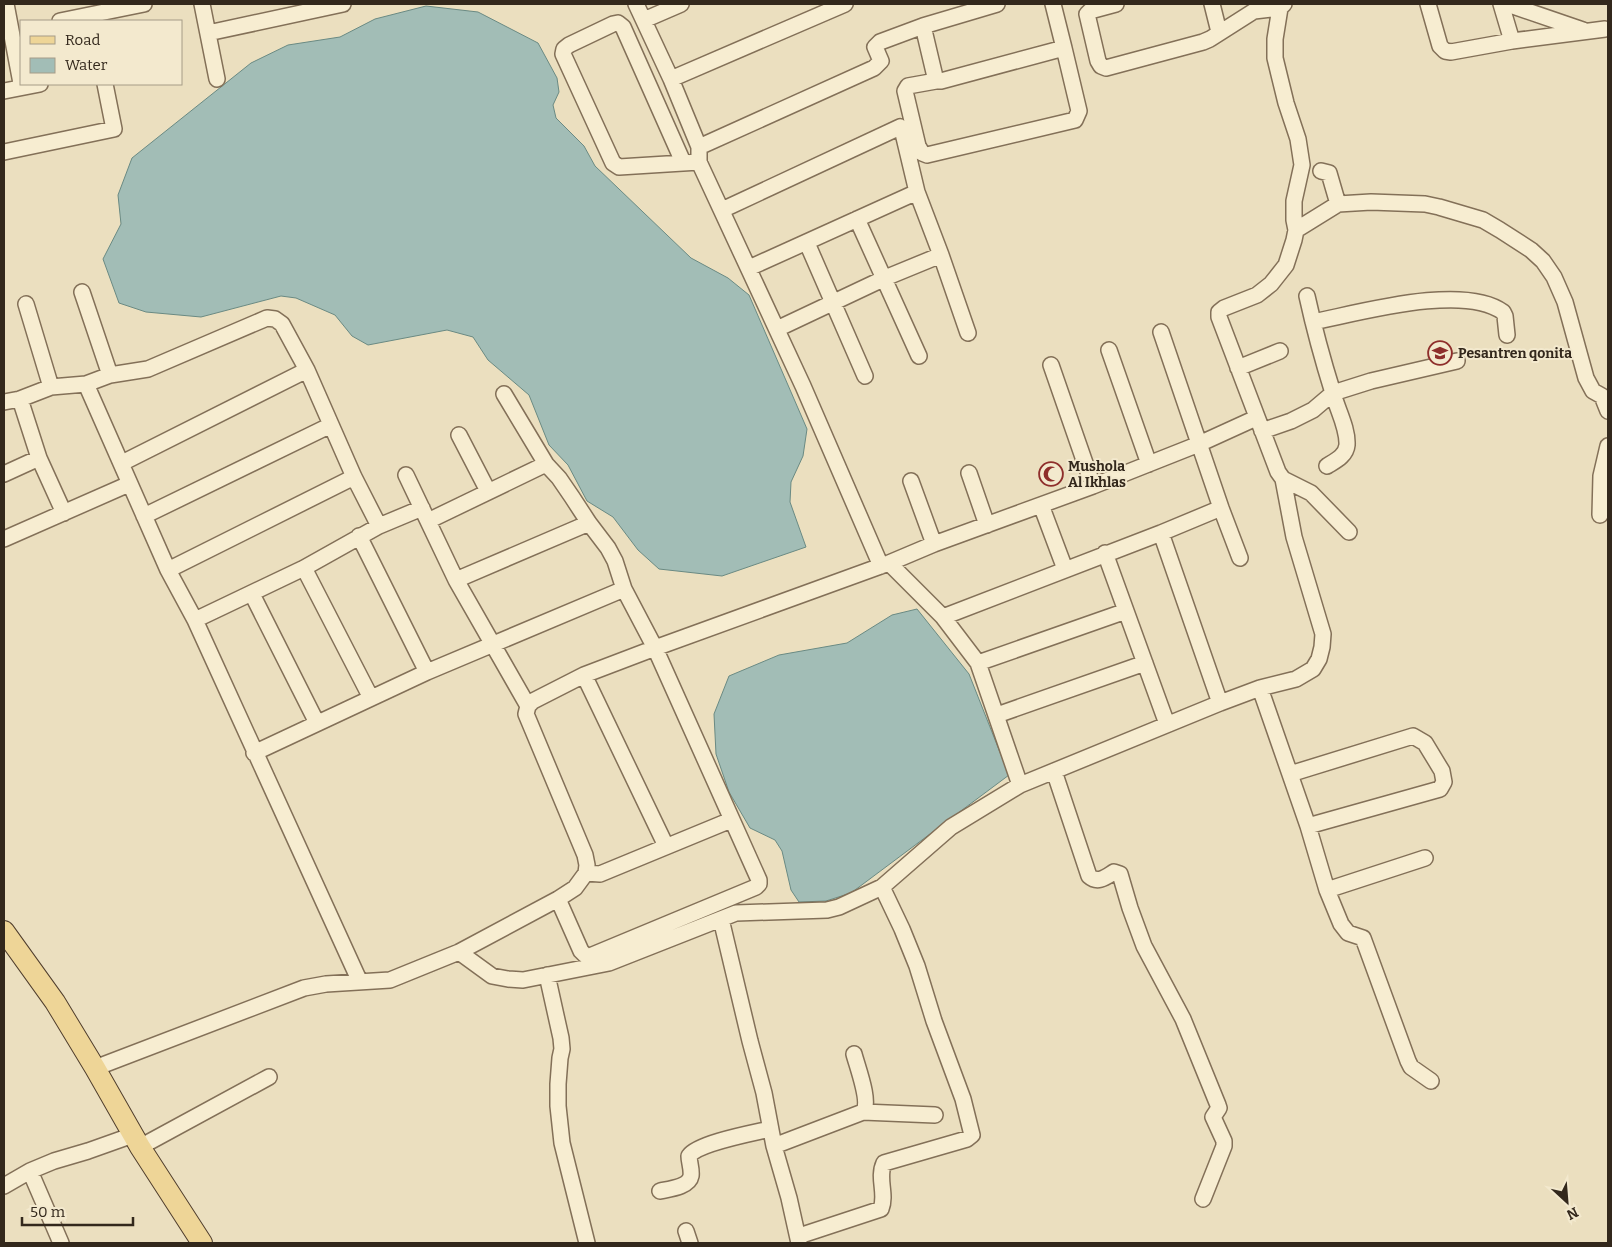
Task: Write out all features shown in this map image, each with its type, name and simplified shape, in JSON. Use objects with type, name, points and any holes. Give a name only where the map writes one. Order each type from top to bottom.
[{"type":"main road","points":[[4,931],[55,1002],[137,1141],[202,1243]]},
{"type":"street","points":[[6,4],[20,74]]},
{"type":"street","points":[[65,20],[144,4]]},
{"type":"street","points":[[202,4],[217,79]]},
{"type":"street","points":[[208,33],[343,4]]},
{"type":"street","points":[[629,4],[679,115],[692,133]]},
{"type":"street","points":[[636,4],[671,79],[722,210],[885,564],[943,617],[978,662],[1020,785]]},
{"type":"street","points":[[644,20],[681,4]]},
{"type":"street","points":[[671,79],[845,4]]},
{"type":"street","points":[[683,162],[623,27],[618,23],[613,24],[569,44],[564,49],[563,54],[612,163],[619,167],[668,165],[683,162],[699,155],[874,68],[881,61],[876,46],[880,42],[923,26],[997,4]]},
{"type":"street","points":[[1053,4],[1064,48],[1079,111],[1075,120],[927,154],[922,153],[918,146],[904,92],[908,86],[936,82],[1064,48]]},
{"type":"street","points":[[459,952],[492,976],[523,980],[609,963],[736,913],[827,910],[839,907],[882,887],[951,828],[1020,785],[1220,703],[1260,688],[1296,679],[1312,669],[1319,659],[1323,634],[1294,537],[1283,479],[1278,472],[1259,425],[1219,317],[1220,312],[1224,308],[1257,295],[1271,284],[1286,264],[1294,240],[1296,230],[1294,201],[1302,165],[1298,139],[1274,58],[1275,39],[1282,6],[1253,7],[1210,39],[1203,42],[1106,68],[1098,61],[1087,14],[1090,10],[1116,4]]},
{"type":"street","points":[[1212,4],[1219,32]]},
{"type":"street","points":[[1428,4],[1440,46],[1445,51],[1452,52],[1512,41],[1605,29]]},
{"type":"street","points":[[1501,4],[1512,41]]},
{"type":"street","points":[[1507,4],[1588,32]]},
{"type":"street","points":[[923,26],[936,82]]},
{"type":"street","points":[[4,91],[22,85]]},
{"type":"street","points":[[4,152],[114,129],[105,85]]},
{"type":"street","points":[[722,210],[900,127],[916,192],[941,255],[968,333]]},
{"type":"street","points":[[1321,171],[1329,173],[1338,204]]},
{"type":"street","points":[[749,268],[916,192]]},
{"type":"street","points":[[1296,230],[1338,204],[1371,202],[1425,204],[1483,220],[1531,250],[1543,261],[1554,277],[1565,302],[1586,378],[1594,390],[1602,396],[1608,411]]},
{"type":"street","points":[[857,219],[919,356]]},
{"type":"street","points":[[807,243],[865,376]]},
{"type":"street","points":[[777,329],[885,278],[941,255]]},
{"type":"street","points":[[82,292],[110,375]]},
{"type":"street","points":[[1307,296],[1346,434],[1347,446],[1344,453],[1327,466]]},
{"type":"street","points":[[1313,322],[1426,300],[1464,300],[1484,303],[1503,312],[1507,335]]},
{"type":"street","points":[[26,304],[51,387]]},
{"type":"street","points":[[4,402],[20,399],[51,387],[86,384],[110,375],[148,369],[267,318],[275,319],[282,324],[307,370],[354,478],[379,526]]},
{"type":"street","points":[[1161,332],[1240,558]]},
{"type":"street","points":[[1109,350],[1149,464]]},
{"type":"street","points":[[1238,368],[1280,351]]},
{"type":"street","points":[[95,1068],[304,988],[326,984],[390,980],[459,952],[575,888],[586,873],[588,865],[586,855],[526,714],[528,706],[533,701],[584,675],[885,564],[1199,444],[1259,425],[1291,421],[1313,410],[1333,393],[1371,381],[1457,361]]},
{"type":"street","points":[[1051,365],[1092,486]]},
{"type":"street","points":[[122,463],[307,370]]},
{"type":"street","points":[[86,384],[122,463],[128,484],[168,570],[195,620],[360,982]]},
{"type":"street","points":[[504,394],[546,464],[559,478],[615,560],[624,589],[655,648],[759,880],[759,884],[756,887],[590,956],[585,955],[581,951],[558,899]]},
{"type":"street","points":[[20,399],[39,458],[64,513]]},
{"type":"street","points":[[144,516],[331,425]]},
{"type":"street","points":[[459,435],[488,491]]},
{"type":"street","points":[[1600,515],[1602,467],[1608,446]]},
{"type":"street","points":[[4,474],[39,458]]},
{"type":"street","points":[[195,620],[304,568],[379,526],[425,514],[488,491],[546,464]]},
{"type":"street","points":[[968,473],[987,525]]},
{"type":"street","points":[[406,475],[456,580],[528,706]]},
{"type":"street","points":[[168,570],[354,478]]},
{"type":"street","points":[[1283,479],[1311,493],[1349,532]]},
{"type":"street","points":[[911,481],[934,544]]},
{"type":"street","points":[[4,539],[128,484]]},
{"type":"street","points":[[1041,505],[1065,569]]},
{"type":"street","points":[[943,617],[1221,508]]},
{"type":"street","points":[[456,580],[589,523]]},
{"type":"street","points":[[1161,533],[1220,703]]},
{"type":"street","points":[[359,536],[427,672]]},
{"type":"street","points":[[1105,553],[1167,724]]},
{"type":"street","points":[[304,568],[371,698]]},
{"type":"street","points":[[254,753],[427,672],[624,589]]},
{"type":"street","points":[[252,594],[317,723]]},
{"type":"street","points":[[978,662],[1126,611]]},
{"type":"street","points":[[997,716],[1145,662]]},
{"type":"street","points":[[584,675],[666,846]]},
{"type":"street","points":[[1260,688],[1308,826],[1327,890],[1341,924],[1345,930],[1362,938],[1365,943],[1411,1067],[1431,1081]]},
{"type":"street","points":[[1290,774],[1413,736],[1425,743],[1442,772],[1444,782],[1440,789],[1308,826]]},
{"type":"street","points":[[1054,771],[1089,876],[1093,880],[1099,881],[1114,872],[1120,874],[1144,946],[1183,1019],[1218,1105],[1219,1108],[1213,1117],[1224,1140],[1224,1146],[1203,1199]]},
{"type":"street","points":[[586,873],[600,874],[731,820]]},
{"type":"street","points":[[1327,890],[1425,858]]},
{"type":"street","points":[[721,919],[764,1093],[774,1146],[799,1240],[881,1209],[883,1203],[881,1170],[884,1163],[970,1138],[972,1135],[963,1099],[934,1020],[917,966],[882,887]]},
{"type":"street","points":[[547,975],[562,1049],[558,1084],[562,1143],[587,1243]]},
{"type":"street","points":[[854,1054],[866,1104],[864,1112]]},
{"type":"street","points":[[4,1186],[30,1171],[54,1161],[88,1151],[137,1141],[268,1077]]},
{"type":"street","points":[[774,1146],[864,1112],[935,1115]]},
{"type":"street","points":[[660,1191],[684,1184],[689,1180],[691,1176],[689,1156],[692,1151],[710,1144],[770,1129]]},
{"type":"street","points":[[30,1171],[61,1243]]},
{"type":"water","points":[[426,6],[478,12],[538,43],[557,78],[559,92],[553,105],[556,118],[584,146],[595,166],[691,258],[728,278],[749,295],[807,429],[803,456],[791,482],[790,502],[806,547],[722,576],[659,569],[638,550],[613,517],[587,501],[568,465],[549,445],[529,395],[488,360],[473,337],[447,330],[368,345],[352,336],[335,315],[296,298],[281,296],[201,317],[146,312],[119,303],[103,259],[121,224],[118,195],[132,158],[251,63],[288,45],[340,37],[375,19]]},
{"type":"water","points":[[917,609],[969,674],[1009,775],[851,893],[826,901],[799,902],[791,890],[782,851],[775,840],[750,828],[729,792],[716,754],[714,714],[729,676],[779,655],[847,643],[892,615]]},
{"type":"place","name":"Pesantren qonita","points":[[1440,353]]},
{"type":"place","name":"Mushola Al Ikhlas","points":[[1051,474]]}]
